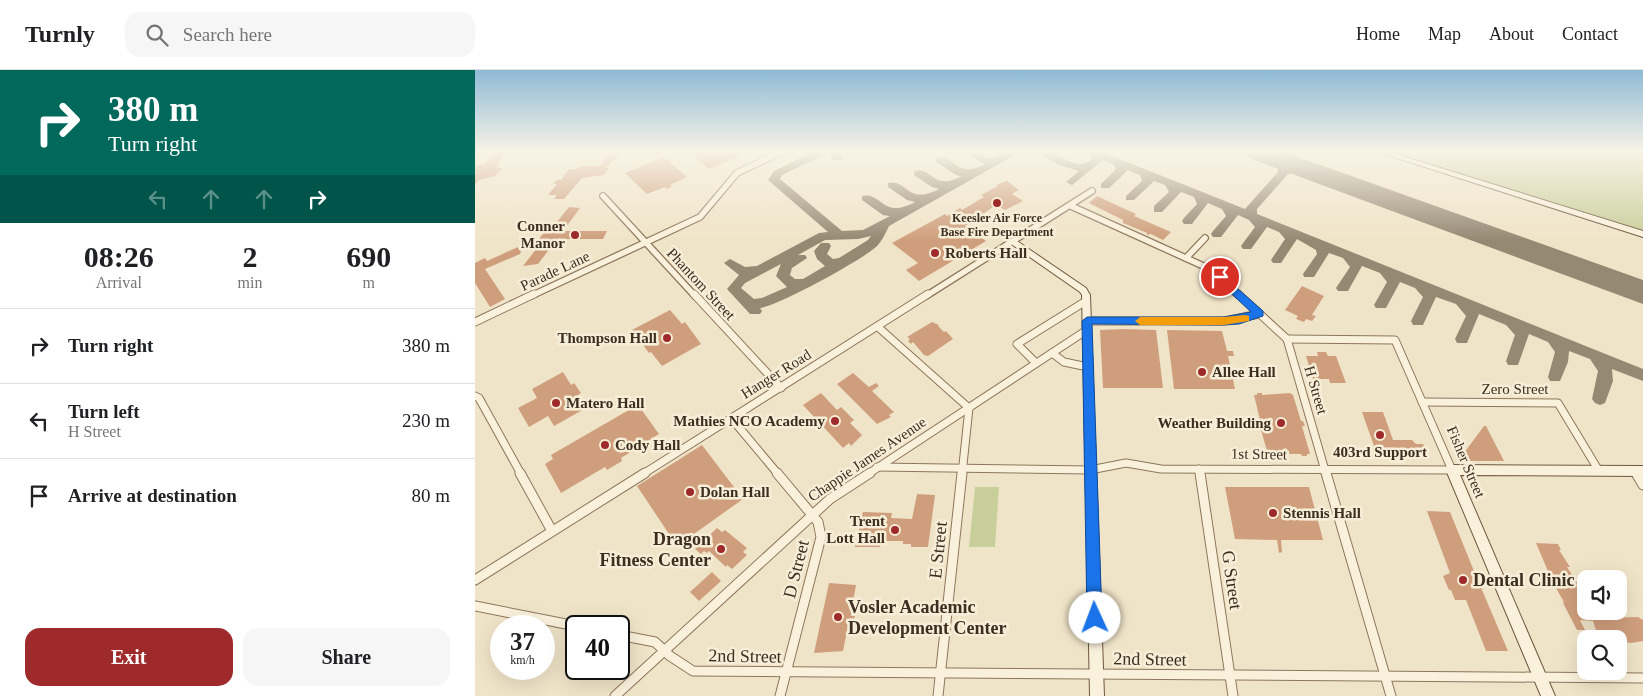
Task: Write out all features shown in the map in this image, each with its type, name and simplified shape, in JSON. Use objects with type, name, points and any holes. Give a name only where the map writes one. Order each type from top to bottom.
[{"type":"street","name":"Parade Lane","points":[[475,322],[700,217],[730,181]]},
{"type":"street","points":[[1475,181],[1643,234]]},
{"type":"street","name":"Hanger Road","points":[[475,580],[1092,192]]},
{"type":"street","name":"Phantom Street","points":[[603,196],[781,388]]},
{"type":"street","points":[[1071,206],[1210,269],[1287,339]]},
{"type":"street","points":[[1186,258],[1205,238]]},
{"type":"street","points":[[1014,242],[1083,290],[1086,301],[1097,696]]},
{"type":"street","points":[[1037,363],[1017,344],[1086,301]]},
{"type":"street","points":[[1087,326],[1239,320],[1259,314]]},
{"type":"street","name":"Chappie James Avenue","points":[[615,696],[812,514],[877,467],[1052,353],[1087,326]]},
{"type":"street","points":[[878,327],[969,408]]},
{"type":"street","name":"Fisher Street","points":[[1287,339],[1395,340],[1549,696]]},
{"type":"street","name":"H Street","points":[[1287,339],[1391,696]]},
{"type":"street","points":[[1052,353],[1064,362],[1088,367]]},
{"type":"street","points":[[475,396],[479,398],[552,531]]},
{"type":"street","name":"Zero Street","points":[[1422,402],[1558,403],[1599,471]]},
{"type":"street","name":"E Street","points":[[938,696],[969,408]]},
{"type":"street","name":"D Street","points":[[732,418],[812,514],[821,528],[821,537],[780,696]]},
{"type":"street","name":"1st Street","points":[[877,467],[1090,470],[1126,463],[1154,469],[1639,471]]},
{"type":"street","name":"G Street","points":[[1199,469],[1233,696]]},
{"type":"street","points":[[1639,471],[1643,484]]},
{"type":"street","points":[[475,606],[565,624]]},
{"type":"street","name":"2nd Street","points":[[630,637],[655,642],[663,650],[693,671],[1643,678]]},
{"type":"green space","points":[[1483,181],[1643,181],[1643,231]]},
{"type":"green space","points":[[975,487],[999,487],[995,547],[969,547]]},
{"type":"building","points":[[556,181],[579,181],[564,199],[554,199],[557,195],[548,195],[557,184],[553,184]]},
{"type":"building","points":[[634,181],[678,181],[670,185],[672,187],[667,189],[665,187],[647,194]]},
{"type":"building","name":"Roberts Hall","points":[[1007,181],[1019,190],[1012,194],[1023,201],[1005,210],[996,205],[965,226],[986,241],[919,281],[906,270],[918,263],[892,243],[945,214],[947,216],[960,208],[962,210],[984,197],[981,195],[998,186],[996,185]]},
{"type":"building","points":[[1097,196],[1136,214],[1134,216],[1171,232],[1163,240],[1151,234],[1147,235],[1147,233],[1123,223],[1123,220],[1089,203]]},
{"type":"building","name":"Conner Manor","points":[[569,207],[580,208],[563,231],[607,231],[603,239],[557,239],[538,264],[523,266],[541,243],[536,243],[548,227],[553,227]]},
{"type":"building","points":[[518,247],[521,251],[520,254],[485,269],[505,299],[490,307],[475,283],[475,263],[485,258],[487,261]]},
{"type":"building","points":[[1302,286],[1324,296],[1312,315],[1316,316],[1312,321],[1306,319],[1304,322],[1296,319],[1298,316],[1285,310]]},
{"type":"building","name":"Thompson Hall","points":[[670,310],[682,324],[685,322],[701,344],[662,366],[651,352],[649,353],[632,330]]},
{"type":"building","points":[[932,322],[939,325],[953,339],[928,356],[924,355],[913,342],[911,344],[908,341],[910,339],[907,337]]},
{"type":"building","points":[[1100,330],[1156,330],[1163,388],[1103,388]]},
{"type":"building","name":"Allee Hall","points":[[1167,330],[1222,331],[1227,351],[1233,351],[1234,356],[1228,356],[1235,389],[1174,389]]},
{"type":"building","points":[[1317,352],[1326,352],[1328,356],[1336,356],[1346,383],[1330,383],[1329,379],[1313,379],[1306,356],[1318,356]]},
{"type":"building","name":"Matero Hall","points":[[563,372],[571,385],[574,383],[581,393],[578,395],[586,408],[554,426],[548,416],[529,427],[518,408],[537,398],[532,389]]},
{"type":"building","points":[[853,373],[869,387],[876,383],[879,386],[872,391],[894,412],[889,415],[891,417],[877,424],[837,384]]},
{"type":"building","name":"Mathies NCO Academy","points":[[821,393],[837,410],[841,407],[854,420],[850,423],[862,435],[851,446],[849,443],[843,448],[803,405]]},
{"type":"building","name":"Weather Building","points":[[1257,393],[1262,393],[1262,395],[1290,393],[1293,395],[1301,421],[1303,421],[1305,426],[1302,426],[1310,454],[1307,454],[1307,456],[1302,456],[1301,454],[1276,454],[1277,456],[1271,456],[1268,454],[1258,420],[1260,420],[1254,395],[1257,395]]},
{"type":"building","name":"Cody Hall","points":[[634,407],[637,411],[641,409],[659,434],[621,458],[622,461],[607,470],[605,467],[561,493],[545,464],[553,459],[551,455]]},
{"type":"building","name":"403rd Support","points":[[1362,412],[1383,412],[1393,440],[1412,440],[1416,444],[1423,444],[1426,450],[1418,450],[1417,455],[1398,454],[1400,460],[1385,459],[1381,448],[1374,446]]},
{"type":"building","points":[[1484,426],[1486,426],[1504,461],[1458,461]]},
{"type":"building","name":"Dolan Hall","points":[[702,445],[743,499],[677,546],[637,486]]},
{"type":"building","name":"Stennis Hall","points":[[1225,487],[1309,487],[1323,540],[1281,540],[1282,552],[1279,553],[1277,540],[1235,539]]},
{"type":"building","name":"Trent Lott Hall","points":[[917,494],[935,495],[928,547],[911,547],[911,544],[903,544],[903,541],[881,541],[880,547],[855,547],[863,512],[892,513],[891,518],[912,519]]},
{"type":"building","name":"Dental Clinic","points":[[1427,511],[1450,512],[1476,576],[1479,576],[1482,590],[1508,651],[1486,651],[1466,600],[1455,600],[1451,590],[1449,590],[1443,576],[1450,573]]},
{"type":"building","name":"Dragon Fitness Center","points":[[717,528],[722,532],[725,530],[747,548],[743,552],[747,555],[732,569],[727,565],[726,567],[709,551],[707,553],[704,551],[701,554],[695,549]]},
{"type":"building","points":[[1536,543],[1558,544],[1561,550],[1559,550],[1570,567],[1567,567],[1577,582],[1577,620],[1580,620],[1585,630],[1577,630],[1553,583]]},
{"type":"building","points":[[712,572],[721,581],[699,601],[690,592]]},
{"type":"building","name":"Vosler Academic Development Center","points":[[829,583],[856,585],[851,613],[851,616],[855,616],[853,622],[848,626],[843,651],[814,653]]},
{"type":"building","points":[[1627,617],[1638,617],[1643,620],[1643,641],[1627,642],[1627,630],[1596,630],[1593,621],[1580,620],[1627,620]]},
{"type":"taxiway","points":[[775,181],[839,235]]},
{"type":"taxiway","points":[[930,181],[936,185],[953,186]]},
{"type":"taxiway","points":[[953,186],[962,181]]},
{"type":"taxiway","points":[[1105,186],[1110,181]]},
{"type":"taxiway","points":[[1130,198],[1148,181]]},
{"type":"taxiway","points":[[1165,181],[1198,195]]},
{"type":"taxiway","points":[[1253,217],[1251,208],[1276,181]]},
{"type":"taxiway","points":[[1158,209],[1175,192],[1169,183]]},
{"type":"taxiway","points":[[892,185],[911,198],[929,199]]},
{"type":"taxiway","points":[[885,223],[953,186]]},
{"type":"taxiway","points":[[1188,221],[1203,204],[1198,195]]},
{"type":"taxiway","points":[[1198,195],[1226,206]]},
{"type":"taxiway","points":[[866,198],[887,212],[904,212]]},
{"type":"taxiway","points":[[1217,234],[1232,217],[1231,211],[1226,206]]},
{"type":"taxiway","points":[[1226,206],[1253,217]]},
{"type":"taxiway","points":[[1247,246],[1261,227],[1253,217]]},
{"type":"taxiway","points":[[1253,217],[1283,229]]},
{"type":"taxiway","points":[[747,302],[734,289],[740,280],[823,236],[858,235],[867,233],[885,223]]},
{"type":"taxiway","points":[[842,262],[873,243],[885,223]]},
{"type":"taxiway","points":[[1277,260],[1291,239],[1283,229]]},
{"type":"taxiway","points":[[1283,229],[1315,242]]},
{"type":"taxiway","points":[[1309,274],[1323,254],[1322,248],[1315,242]]},
{"type":"taxiway","points":[[1315,242],[1419,284]]},
{"type":"taxiway","points":[[825,246],[820,251],[821,256],[830,263],[842,262]]},
{"type":"taxiway","points":[[1343,288],[1356,267],[1354,261],[1347,255]]},
{"type":"taxiway","points":[[801,258],[786,266],[783,276],[792,284],[805,283]]},
{"type":"taxiway","points":[[747,302],[764,303],[795,289],[842,262]]},
{"type":"taxiway","points":[[730,263],[743,272],[757,270]]},
{"type":"taxiway","points":[[1381,305],[1394,282],[1385,271]]},
{"type":"taxiway","points":[[1418,321],[1430,296],[1419,284]]},
{"type":"taxiway","points":[[1419,284],[1643,375]]},
{"type":"taxiway","points":[[747,302],[755,311]]},
{"type":"taxiway","points":[[1461,302],[1469,308],[1473,316],[1462,339]]},
{"type":"taxiway","points":[[1511,322],[1519,328],[1522,335],[1513,361]]},
{"type":"taxiway","points":[[1553,339],[1558,343],[1562,352],[1561,362],[1555,377]]},
{"type":"taxiway","points":[[1595,356],[1601,361],[1606,371],[1600,399]]},
{"type":"runway","points":[[1338,181],[1643,292]]},
{"type":"slow traffic","points":[[1140,321],[1224,321],[1245,318]]},
{"type":"place","name":"Keesler Air Force Base Fire Department","points":[[997,203]]},
{"type":"place","name":"Conner Manor","points":[[575,235]]},
{"type":"place","name":"Roberts Hall","points":[[935,253]]},
{"type":"place","name":"Thompson Hall","points":[[667,338]]},
{"type":"place","name":"Allee Hall","points":[[1202,372]]},
{"type":"place","name":"Matero Hall","points":[[556,403]]},
{"type":"place","name":"Mathies NCO Academy","points":[[835,421]]},
{"type":"place","name":"Weather Building","points":[[1281,423]]},
{"type":"place","name":"403rd Support","points":[[1380,435]]},
{"type":"place","name":"Cody Hall","points":[[605,445]]},
{"type":"place","name":"Dolan Hall","points":[[690,492]]},
{"type":"place","name":"Stennis Hall","points":[[1273,513]]},
{"type":"place","name":"Trent Lott Hall","points":[[895,530]]},
{"type":"place","name":"Dragon Fitness Center","points":[[721,549]]},
{"type":"place","name":"Dental Clinic","points":[[1463,580]]},
{"type":"place","name":"Vosler Academic Development Center","points":[[838,617]]},
{"type":"route","points":[[1095,618],[1087,321],[1224,321],[1239,320],[1259,314],[1220,277]]}]
